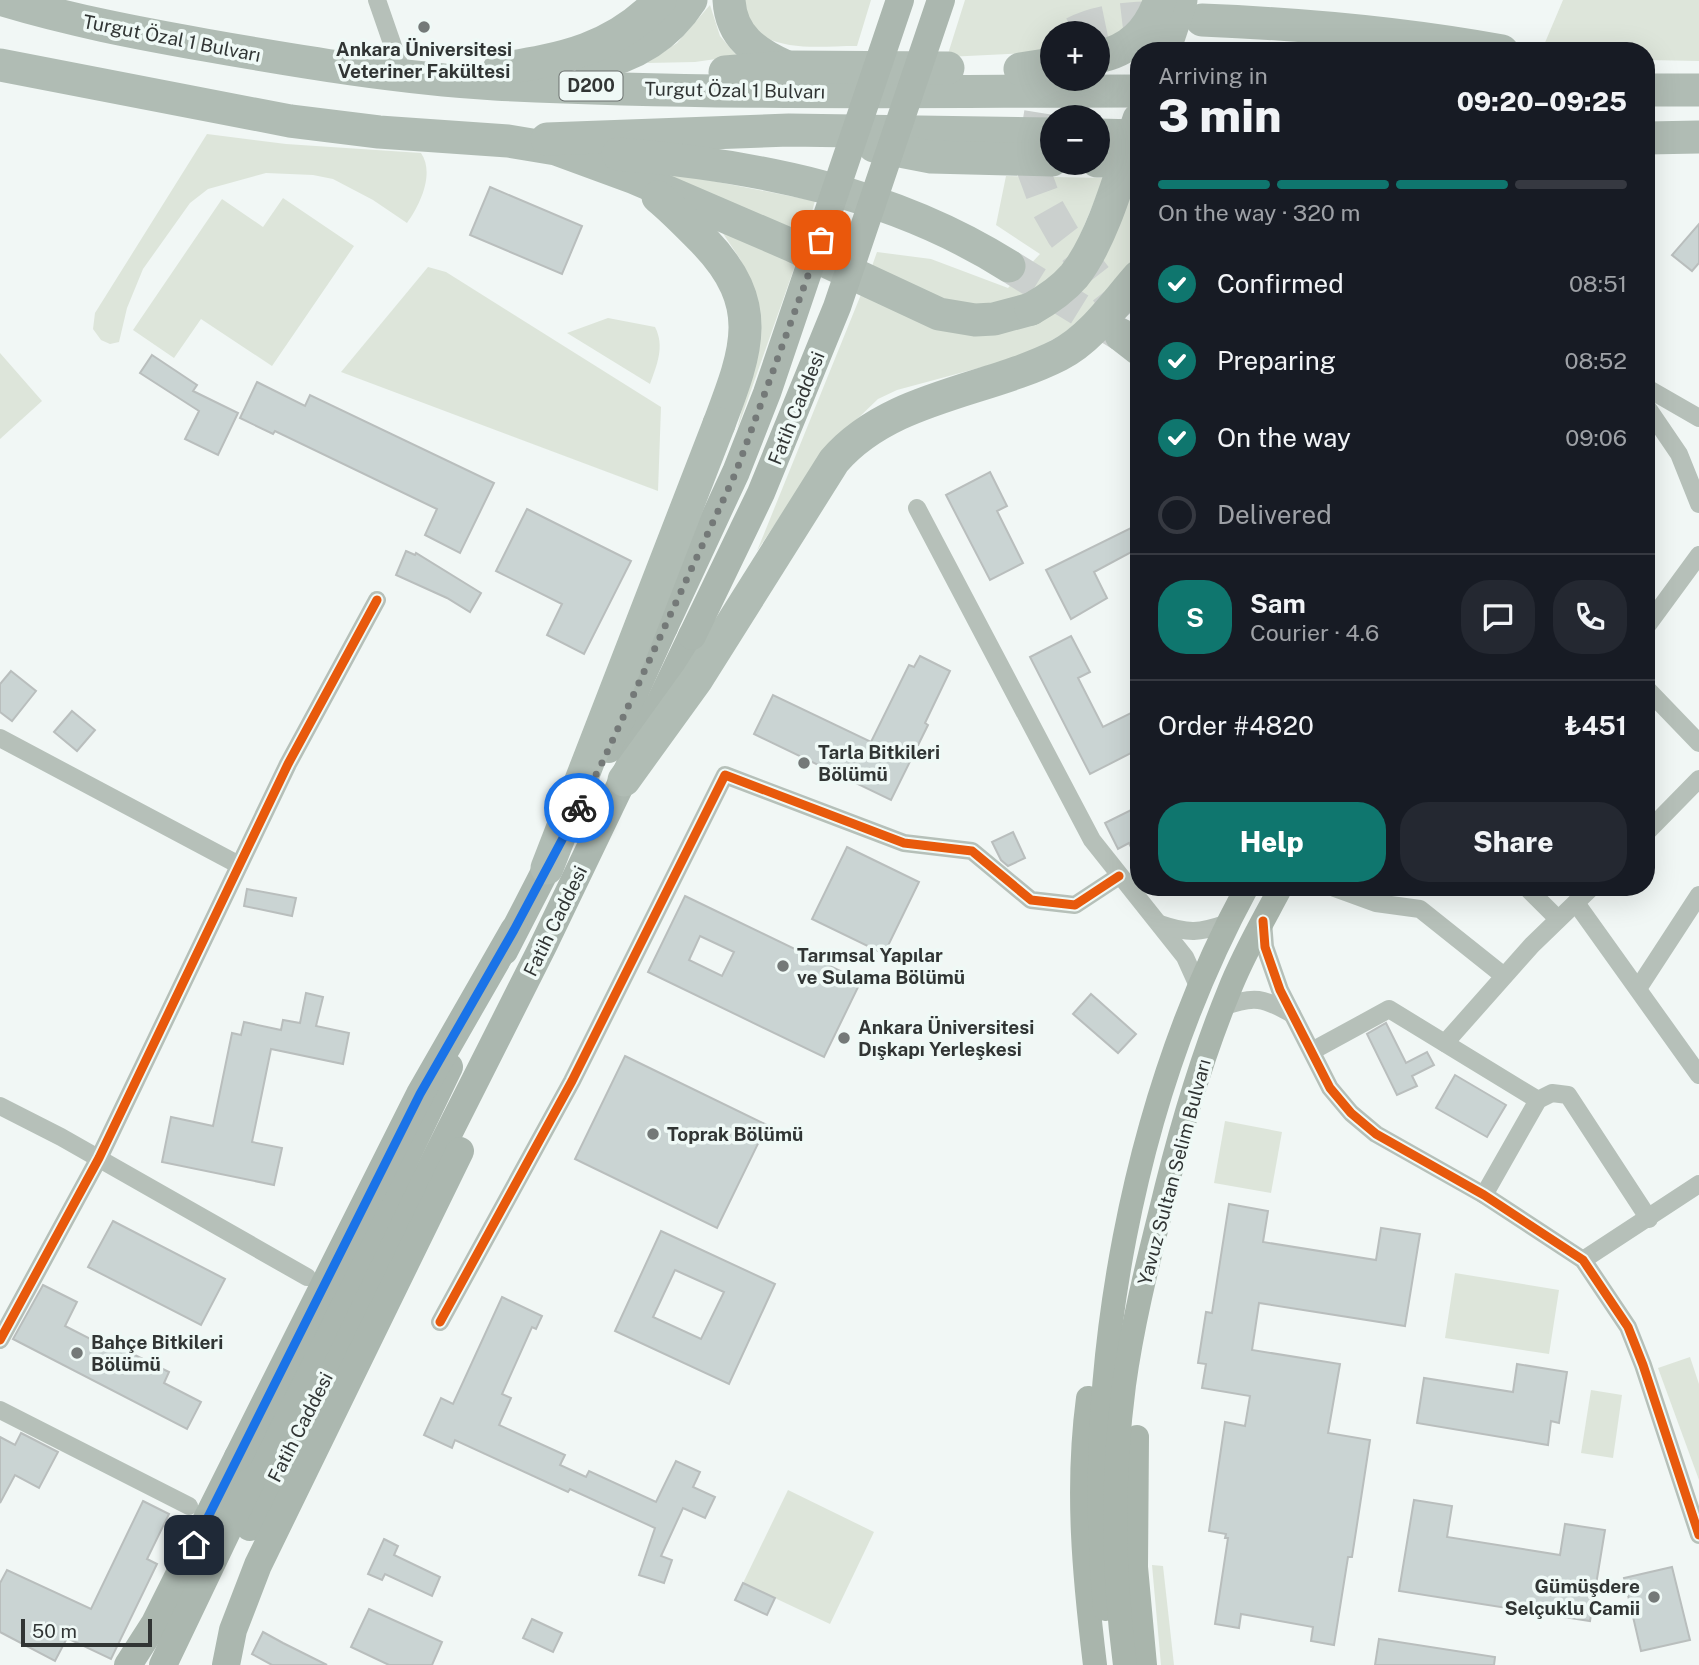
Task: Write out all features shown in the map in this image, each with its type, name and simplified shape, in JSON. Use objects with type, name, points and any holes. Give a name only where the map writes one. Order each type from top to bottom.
[{"type":"highway","name":"Turgut Özal 1 Bulvarı","points":[[3,0],[257,55],[402,75],[494,84],[750,92],[1130,91]]},
{"type":"highway","points":[[441,79],[546,61],[603,44],[636,22],[660,0]]},
{"type":"highway","points":[[509,68],[566,68],[619,60],[666,32],[691,0]]},
{"type":"highway","points":[[729,0],[735,29],[763,56],[787,67]]},
{"type":"highway","points":[[1168,42],[1180,10]]},
{"type":"highway","points":[[1133,42],[1153,18],[1180,10],[1452,42]]},
{"type":"highway","points":[[1110,54],[1130,45]]},
{"type":"highway","name":"Turgut Özal 1 Bulvarı","points":[[0,51],[202,94],[508,141],[789,130],[1040,134]]},
{"type":"highway","points":[[0,65],[290,121],[724,165],[807,182],[880,205],[979,248],[1009,266]]},
{"type":"highway","name":"Turgut Özal 1 Bulvarı","points":[[592,86],[787,67],[1036,69]]},
{"type":"highway","points":[[1110,70],[1130,70]]},
{"type":"highway","points":[[1655,89],[1699,90]]},
{"type":"highway","name":"Turgut Özal 1 Bulvarı","points":[[789,130],[931,158],[1040,160]]},
{"type":"highway","points":[[1110,135],[1130,136]]},
{"type":"highway","points":[[1655,138],[1699,136]]},
{"type":"highway","points":[[556,149],[635,178],[791,244],[939,314],[984,320],[1012,316],[1031,309],[1061,289],[1083,263],[1104,218],[1130,145]]},
{"type":"highway","points":[[1110,162],[1130,161]]},
{"type":"highway","points":[[547,868],[719,424],[743,353],[746,330],[741,294],[717,255],[665,203],[635,178]]},
{"type":"highway","points":[[624,780],[697,679],[834,461],[849,443],[898,414],[1061,354],[1098,323],[1130,286]]},
{"type":"main road","name":"Fatih Caddesi","points":[[163,1665],[514,930],[603,761],[736,472],[803,291],[900,0]]},
{"type":"main road","name":"Fatih Caddesi","points":[[184,1665],[214,1598],[544,944],[750,517],[804,391],[871,211],[941,0]]},
{"type":"main road","name":"Yavuz Sultan Selim Bulvarı","points":[[1121,1344],[1121,1268],[1152,1121],[1176,1043],[1242,896]]},
{"type":"main road","name":"Yavuz Sultan Selim Bulvarı","points":[[1121,1344],[1154,1238],[1178,1138],[1201,1062],[1223,1007],[1276,896]]},
{"type":"main road","points":[[128,1665],[155,1623],[420,1094],[514,930]]},
{"type":"main road","points":[[226,1665],[233,1630],[258,1565],[409,1261],[478,1113],[544,944]]},
{"type":"main road","points":[[1095,1665],[1084,1577],[1081,1482],[1090,1390],[1097,1364],[1121,1344]]},
{"type":"main road","points":[[1110,1665],[1101,1572],[1099,1471],[1121,1344]]},
{"type":"main road","points":[[1121,1344],[1117,1502],[1119,1601],[1125,1665]]},
{"type":"main road","points":[[1121,1344],[1138,1367],[1136,1567],[1145,1665]]},
{"type":"street","points":[[379,1],[402,75]]},
{"type":"street","points":[[1655,393],[1699,418]]},
{"type":"street","points":[[1655,418],[1679,453],[1699,504]]},
{"type":"street","points":[[917,508],[1092,840],[1130,889]]},
{"type":"street","points":[[1655,615],[1699,555]]},
{"type":"street","points":[[0,1340],[99,1158],[288,764],[377,600]]},
{"type":"street","points":[[1655,697],[1699,743]]},
{"type":"street","points":[[0,738],[239,865]]},
{"type":"street","points":[[440,1322],[572,1081],[725,775],[904,843],[972,851],[1031,900],[1075,905],[1119,876]]},
{"type":"street","points":[[1655,824],[1699,779]]},
{"type":"street","points":[[1639,987],[1699,895]]},
{"type":"street","points":[[1136,896],[1185,957],[1199,988]]},
{"type":"street","points":[[1357,896],[1376,903],[1420,909],[1504,976]]},
{"type":"street","points":[[1535,896],[1558,919]]},
{"type":"street","points":[[1445,1044],[1504,976],[1583,896]]},
{"type":"street","points":[[1576,903],[1639,987],[1699,1075]]},
{"type":"street","points":[[1263,921],[1265,947],[1280,990],[1330,1087],[1351,1114],[1376,1134],[1485,1195],[1583,1260],[1628,1327],[1699,1535]]},
{"type":"street","points":[[1160,924],[1183,932],[1202,932],[1228,923]]},
{"type":"street","points":[[1223,1007],[1245,998],[1258,999],[1271,1002],[1292,1014]]},
{"type":"street","points":[[1312,1051],[1389,1009],[1538,1101]]},
{"type":"street","points":[[1485,1195],[1538,1101],[1552,1093],[1568,1095],[1649,1219]]},
{"type":"street","points":[[0,1106],[99,1158],[307,1277]]},
{"type":"street","points":[[1583,1260],[1699,1184]]},
{"type":"street","points":[[0,1410],[190,1506]]},
{"type":"shaded area","points":[[741,0],[871,0],[857,46],[816,47],[778,42],[752,31]]},
{"type":"shaded area","points":[[965,0],[1146,0],[1131,25],[1110,39],[1110,21],[1040,21],[1040,53],[947,57]]},
{"type":"shaded area","points":[[1563,0],[1699,0],[1699,61],[1655,60],[1655,42],[1545,42]]},
{"type":"shaded area","points":[[710,5],[720,36],[737,56],[695,62],[647,63],[677,43]]},
{"type":"shaded area","points":[[207,134],[286,144],[421,153],[427,170],[424,189],[407,223],[373,200],[333,179],[313,175],[266,173],[208,189],[190,203],[143,269],[127,308],[119,342],[110,344],[101,340],[93,329],[95,313]]},
{"type":"shaded area","points":[[672,173],[815,201],[804,240],[674,184]]},
{"type":"shaded area","points":[[1006,176],[1104,178],[1068,264],[1018,302],[957,306],[871,269],[877,252],[931,259],[1008,288],[1040,254],[996,225]]},
{"type":"shaded area","points":[[1130,181],[1130,269],[1111,292],[1063,334],[1029,352],[897,390],[878,399],[825,450],[757,551],[862,292],[1029,324]]},
{"type":"shaded area","points":[[283,198],[354,246],[272,366],[201,319],[174,358],[133,330],[222,199],[263,227]]},
{"type":"shaded area","points":[[722,232],[796,263],[737,430],[756,350],[754,291],[740,259]]},
{"type":"shaded area","points":[[428,267],[446,272],[661,407],[658,491],[341,372]]},
{"type":"shaded area","points":[[608,318],[655,327],[660,348],[650,384],[567,333]]},
{"type":"shaded area","points":[[0,353],[42,401],[0,439]]},
{"type":"shaded area","points":[[1225,1121],[1282,1132],[1271,1193],[1214,1183]]},
{"type":"shaded area","points":[[1455,1273],[1559,1290],[1549,1354],[1445,1338]]},
{"type":"shaded area","points":[[1690,1357],[1699,1384],[1699,1480],[1658,1368]]},
{"type":"shaded area","points":[[1591,1390],[1622,1395],[1613,1458],[1581,1453]]},
{"type":"shaded area","points":[[788,1490],[874,1532],[830,1624],[743,1583]]},
{"type":"shaded area","points":[[1152,1565],[1163,1566],[1174,1665],[1161,1665]]},
{"type":"building","points":[[490,187],[582,226],[562,274],[470,235]]},
{"type":"building","points":[[1699,224],[1699,263],[1692,271],[1672,255]]},
{"type":"building","points":[[152,355],[197,385],[193,391],[238,413],[218,455],[185,439],[199,411],[140,373]]},
{"type":"building","points":[[257,382],[305,406],[310,395],[494,483],[460,553],[425,535],[437,509],[275,431],[273,434],[240,418]]},
{"type":"building","points":[[990,472],[1007,506],[997,511],[1023,563],[990,580],[946,495]]},
{"type":"building","points":[[527,509],[631,561],[584,654],[547,635],[562,604],[496,571]]},
{"type":"building","points":[[1130,528],[1130,553],[1094,572],[1107,598],[1071,619],[1046,570]]},
{"type":"building","points":[[406,551],[415,555],[416,553],[481,593],[470,612],[447,598],[396,575]]},
{"type":"building","points":[[1071,636],[1090,672],[1078,678],[1103,727],[1130,714],[1130,754],[1090,774],[1030,657]]},
{"type":"building","points":[[920,656],[950,671],[925,723],[928,725],[891,800],[754,734],[773,695],[871,742],[909,665],[914,667]]},
{"type":"building","points":[[11,671],[36,691],[12,721],[0,712],[0,684]]},
{"type":"building","points":[[72,711],[95,730],[77,751],[54,732]]},
{"type":"building","points":[[1130,810],[1130,845],[1129,843],[1118,849],[1105,823]]},
{"type":"building","points":[[1013,832],[1025,858],[1008,866],[1001,860],[992,842]]},
{"type":"building","points":[[847,847],[919,882],[884,954],[812,919]]},
{"type":"building","points":[[247,889],[296,898],[292,916],[244,906]]},
{"type":"building","points":[[685,896],[861,981],[824,1057],[648,972]],"holes":[[[700,936],[734,952],[722,976],[689,960]]]},
{"type":"building","points":[[306,993],[323,997],[316,1026],[349,1033],[343,1064],[271,1049],[252,1142],[282,1148],[274,1185],[162,1162],[171,1117],[213,1126],[232,1033],[241,1035],[244,1022],[281,1030],[283,1020],[300,1023]]},
{"type":"building","points":[[1091,994],[1136,1034],[1118,1053],[1073,1014]]},
{"type":"building","points":[[1386,1023],[1406,1063],[1427,1052],[1434,1065],[1412,1076],[1417,1086],[1397,1095],[1367,1034]]},
{"type":"building","points":[[625,1056],[767,1125],[717,1228],[575,1159]]},
{"type":"building","points":[[1455,1075],[1506,1105],[1487,1137],[1436,1108]]},
{"type":"building","points":[[1229,1204],[1268,1211],[1263,1242],[1376,1260],[1381,1228],[1420,1234],[1405,1326],[1259,1303],[1252,1350],[1340,1364],[1328,1433],[1370,1440],[1352,1557],[1348,1557],[1334,1645],[1311,1641],[1313,1627],[1241,1614],[1239,1628],[1215,1624],[1228,1538],[1225,1538],[1226,1534],[1209,1531],[1225,1422],[1245,1426],[1250,1396],[1202,1388],[1206,1364],[1198,1363],[1206,1312],[1212,1313]]},
{"type":"building","points":[[113,1221],[225,1279],[201,1325],[88,1267]]},
{"type":"building","points":[[661,1231],[775,1284],[729,1384],[615,1331]],"holes":[[[675,1270],[724,1292],[701,1339],[653,1317]]]},
{"type":"building","points":[[43,1285],[77,1302],[65,1326],[102,1345],[105,1340],[169,1372],[164,1383],[201,1402],[187,1429],[13,1339]]},
{"type":"building","points":[[502,1297],[542,1316],[536,1329],[532,1327],[502,1394],[511,1398],[499,1425],[565,1455],[560,1465],[586,1477],[589,1471],[656,1502],[676,1461],[700,1472],[693,1487],[715,1497],[705,1518],[683,1508],[661,1556],[672,1560],[664,1583],[639,1575],[655,1528],[455,1440],[452,1448],[424,1435],[441,1398],[453,1404]]},
{"type":"building","points":[[1517,1364],[1567,1372],[1559,1423],[1551,1421],[1548,1445],[1417,1423],[1424,1378],[1513,1392]]},
{"type":"building","points":[[21,1433],[58,1452],[39,1488],[15,1475],[0,1503],[0,1437],[15,1445]]},
{"type":"building","points":[[1414,1500],[1452,1506],[1447,1537],[1560,1555],[1565,1524],[1605,1530],[1590,1621],[1399,1591]]},
{"type":"building","points":[[143,1501],[169,1514],[147,1559],[157,1564],[111,1659],[67,1638],[55,1661],[0,1632],[0,1583],[7,1570],[91,1609]]},
{"type":"building","points":[[384,1539],[398,1546],[394,1555],[440,1577],[432,1596],[385,1574],[382,1580],[368,1574]]},
{"type":"building","name":"Gümüşdere Selçuklu Camii","points":[[1672,1567],[1690,1640],[1641,1651],[1624,1578]]},
{"type":"building","points":[[743,1583],[775,1598],[767,1615],[735,1600]]},
{"type":"building","points":[[369,1609],[442,1642],[432,1665],[389,1665],[351,1647]]},
{"type":"building","points":[[532,1619],[562,1633],[553,1652],[523,1638]]},
{"type":"building","points":[[263,1632],[327,1665],[272,1665],[252,1654]]},
{"type":"building","points":[[1379,1639],[1495,1657],[1494,1665],[1375,1665]]},
{"type":"tunnel","points":[[1110,21],[1175,18]]},
{"type":"tunnel","points":[[1044,91],[1032,166],[1047,207],[1063,235],[1130,321]]},
{"type":"tunnel","points":[[1009,266],[1121,335]]},
{"type":"cycle path","points":[[0,1340],[99,1158],[288,764],[377,600]]},
{"type":"cycle path","points":[[440,1322],[572,1081],[725,775],[904,843],[972,851],[1031,900],[1075,905],[1119,876]]},
{"type":"cycle path","points":[[1263,921],[1265,947],[1280,990],[1330,1088],[1351,1113],[1376,1134],[1484,1195],[1583,1260],[1628,1327],[1699,1535]]},
{"type":"way so far","points":[[579,808],[694,567],[736,472],[821,240]]},
{"type":"place","name":"Ankara Üniversitesi Veteriner Fakültesi","points":[[424,27]]},
{"type":"place","name":"Tarla Bitkileri Bölümü","points":[[804,763]]},
{"type":"place","name":"Tarımsal Yapılar ve Sulama Bölümü","points":[[783,966]]},
{"type":"place","name":"Ankara Üniversitesi Dışkapı Yerleşkesi","points":[[844,1038]]},
{"type":"place","name":"Toprak Bölümü","points":[[653,1134]]},
{"type":"place","name":"Bahçe Bitkileri Bölümü","points":[[77,1353]]},
{"type":"place","name":"Gümüşdere Selçuklu Camii","points":[[1654,1597]]},
{"type":"route","points":[[194,1545],[420,1094],[514,930],[579,808]]}]
